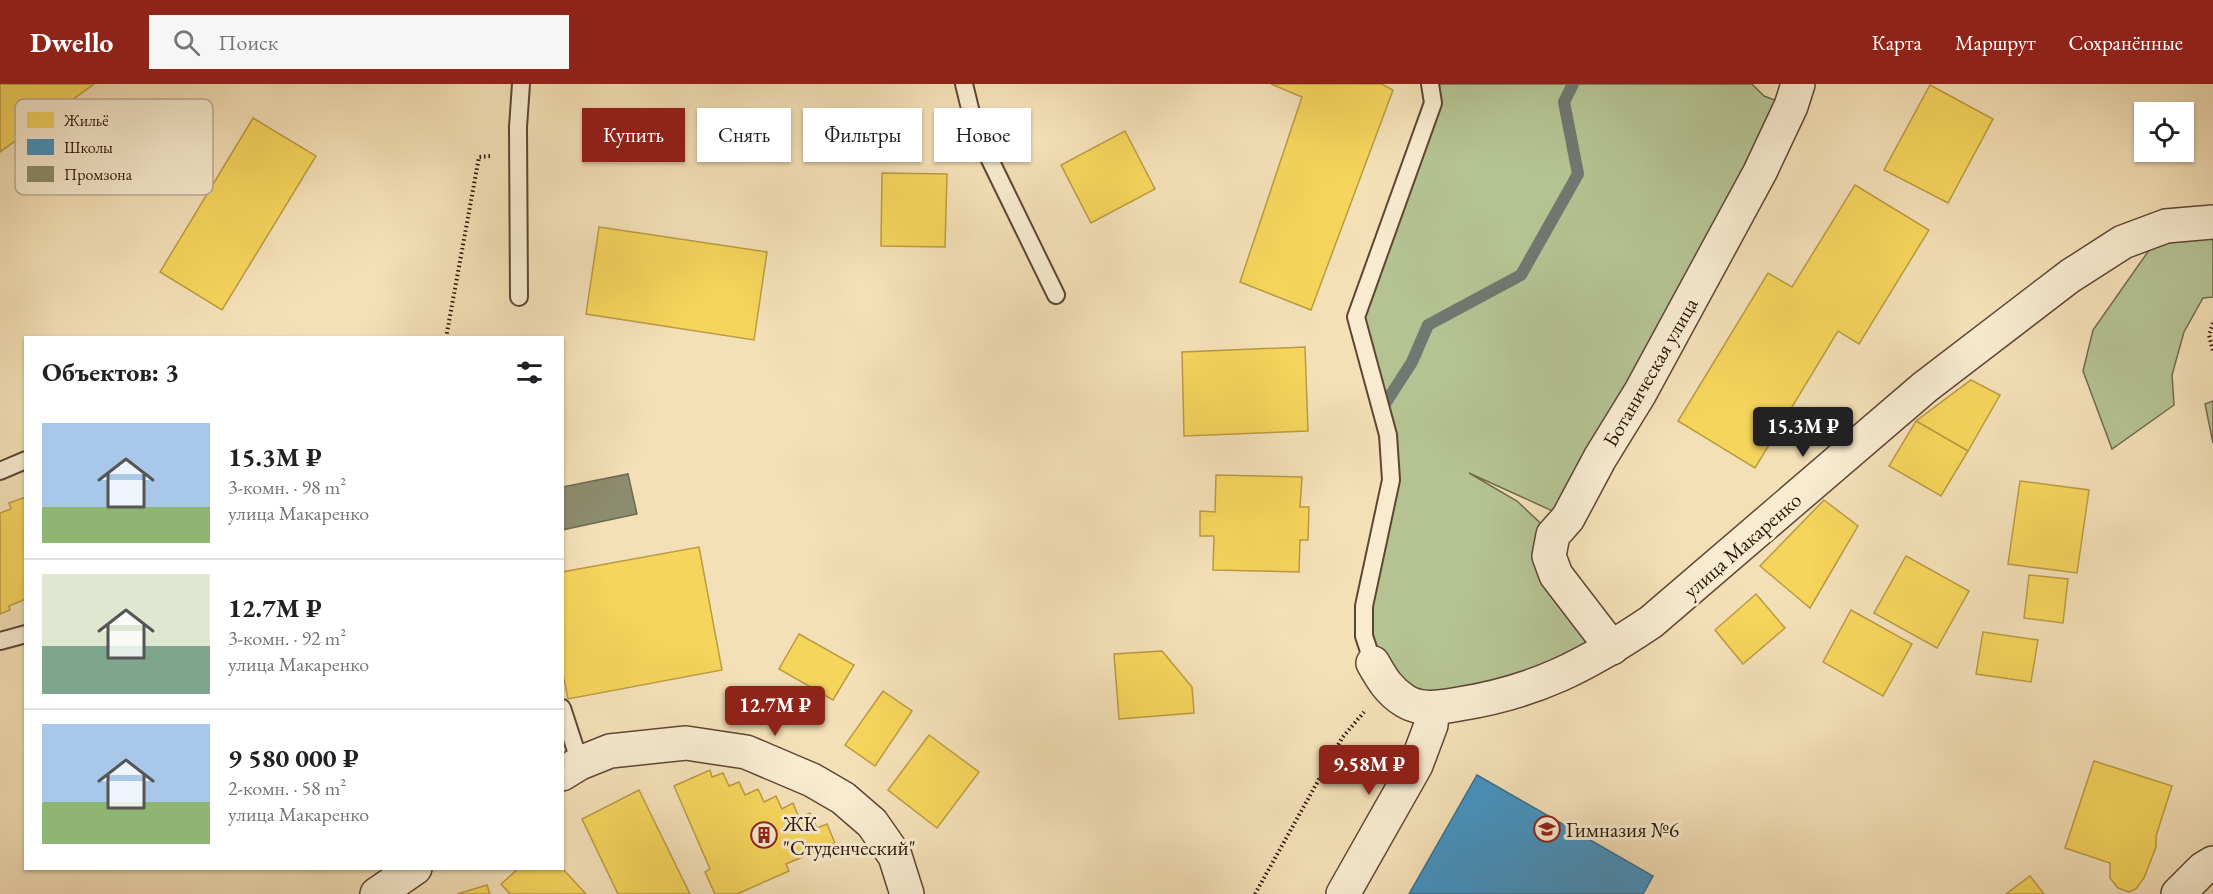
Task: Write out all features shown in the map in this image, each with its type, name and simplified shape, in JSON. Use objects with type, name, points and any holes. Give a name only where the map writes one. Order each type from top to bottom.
[{"type":"street","name":"Ботаническая улица","points":[[1612,648],[1556,575],[1549,556],[1553,535],[1568,518],[1600,458],[1640,393],[1760,172],[1791,106],[1798,84]]},
{"type":"street","name":"улица Макаренко","points":[[1379,674],[1407,702],[1432,708],[1512,693],[1550,681],[1612,648],[1660,615],[1925,387],[2070,276],[2123,242],[2166,226],[2213,222]]},
{"type":"street","points":[[1343,894],[1416,765],[1431,725],[1432,708]]},
{"type":"street","points":[[571,769],[610,752],[686,743],[746,752],[812,780],[843,798],[872,823],[895,856],[907,894]]},
{"type":"street","points":[[2178,894],[2213,863]]},
{"type":"street","points":[[377,894],[412,870]]},
{"type":"lane","points":[[519,297],[518,136],[521,84]]},
{"type":"lane","points":[[964,84],[975,129],[1056,295]]},
{"type":"lane","points":[[1379,674],[1364,636],[1364,606],[1391,480],[1388,435],[1356,317],[1433,103],[1430,84]]},
{"type":"lane","points":[[0,471],[24,461]]},
{"type":"lane","points":[[0,641],[24,635]]},
{"type":"lane","points":[[564,722],[571,769]]},
{"type":"path","points":[[446,336],[479,157]]},
{"type":"path","points":[[2212,326],[2209,335],[2213,351]]},
{"type":"path","points":[[1255,894],[1379,674]]},
{"type":"green space","points":[[1430,84],[1752,84],[1764,96],[1791,106],[1568,518],[1469,473],[1517,501],[1553,535],[1612,648],[1550,680],[1407,702],[1364,636],[1391,479],[1356,317]]},
{"type":"green space","points":[[2213,222],[2213,297],[2203,298],[2184,332],[2172,375],[2174,405],[2112,449],[2083,371],[2093,330],[2166,226]]},
{"type":"green space","points":[[2213,401],[2213,443],[2205,404]]},
{"type":"building: Жильё","points":[[0,84],[94,84],[73,99],[15,99],[15,141],[0,152]]},
{"type":"building: Жильё","points":[[1271,84],[1382,84],[1393,90],[1311,310],[1240,282],[1302,97]]},
{"type":"building: Жильё","points":[[1930,85],[1993,119],[1948,203],[1884,170]]},
{"type":"building: Жильё","points":[[253,118],[316,156],[222,310],[160,272],[206,195],[213,195],[213,184]]},
{"type":"building: Жильё","points":[[1125,131],[1155,189],[1091,223],[1061,165]]},
{"type":"building: Жильё","points":[[882,173],[947,174],[945,247],[881,246]]},
{"type":"building: Жильё","points":[[1855,185],[1929,230],[1859,344],[1838,331],[1755,468],[1678,421],[1768,273],[1792,287]]},
{"type":"building: Жильё","points":[[599,227],[767,252],[754,340],[586,314]]},
{"type":"building: Жильё","points":[[1305,347],[1308,431],[1184,436],[1182,352]]},
{"type":"building: Жильё","points":[[1971,380],[2000,395],[1968,451],[1916,421]]},
{"type":"building: Жильё","points":[[1916,421],[1968,451],[1941,496],[1889,466]]},
{"type":"building: Жильё","points":[[1216,475],[1302,477],[1300,507],[1309,507],[1308,540],[1300,540],[1299,572],[1213,570],[1214,536],[1200,536],[1200,511],[1215,512]]},
{"type":"building: Жильё","points":[[2020,481],[2089,490],[2077,573],[2008,564]]},
{"type":"building: Жильё","points":[[24,498],[24,600],[9,606],[10,610],[0,614],[0,513],[11,509],[9,503]]},
{"type":"building: Жильё","points":[[1824,500],[1858,526],[1810,608],[1760,566]]},
{"type":"building: Жильё","points":[[699,547],[722,670],[568,699],[564,679],[564,572]]},
{"type":"building: Жильё","points":[[1906,556],[1969,591],[1937,648],[1874,613]]},
{"type":"building: Жильё","points":[[2029,575],[2068,579],[2063,623],[2024,618]]},
{"type":"building: Жильё","points":[[1756,594],[1785,628],[1743,664],[1715,630]]},
{"type":"building: Жильё","points":[[1851,610],[1912,644],[1883,696],[1823,662]]},
{"type":"building: Жильё","points":[[1983,632],[2038,640],[2031,682],[1976,674]]},
{"type":"building: Жильё","points":[[799,634],[854,665],[833,700],[779,669]]},
{"type":"building: Жильё","points":[[1162,651],[1192,687],[1194,713],[1119,719],[1114,654]]},
{"type":"building: Жильё","points":[[883,691],[912,711],[875,766],[845,745]]},
{"type":"building: Жильё","points":[[929,735],[979,772],[937,828],[888,790]]},
{"type":"building: Жильё","points":[[2094,761],[2172,786],[2156,836],[2156,847],[2144,878],[2136,889],[2129,892],[2118,888],[2110,878],[2110,863],[2065,848]]},
{"type":"building: Жильё","name":"ЖК \"Студенческий\"","points":[[710,770],[712,777],[723,773],[729,786],[739,782],[745,795],[758,789],[764,802],[776,796],[782,809],[793,803],[799,818],[810,813],[817,828],[827,824],[835,843],[786,864],[789,871],[737,894],[715,894],[705,872],[710,869],[674,786]]},
{"type":"building: Жильё","points":[[639,790],[690,894],[618,894],[582,819]]},
{"type":"building: Жильё","points":[[517,870],[564,870],[586,894],[510,894],[501,884]]},
{"type":"building: Жильё","points":[[2030,876],[2044,894],[2006,894]]},
{"type":"building: Жильё","points":[[487,885],[490,894],[457,894]]},
{"type":"building: Школы","points":[[1477,775],[1653,876],[1643,894],[1409,894]]},
{"type":"building: Промзона","points":[[628,474],[637,514],[564,530],[564,487]]},
{"type":"waterway","points":[[1381,410],[1412,362],[1428,325],[1521,275],[1578,174],[1564,102],[1573,84]]},
{"type":"place","name":"Гимназия №6","points":[[1547,829]]},
{"type":"place","name":"ЖК \"Студенческий\"","points":[[764,835]]}]
